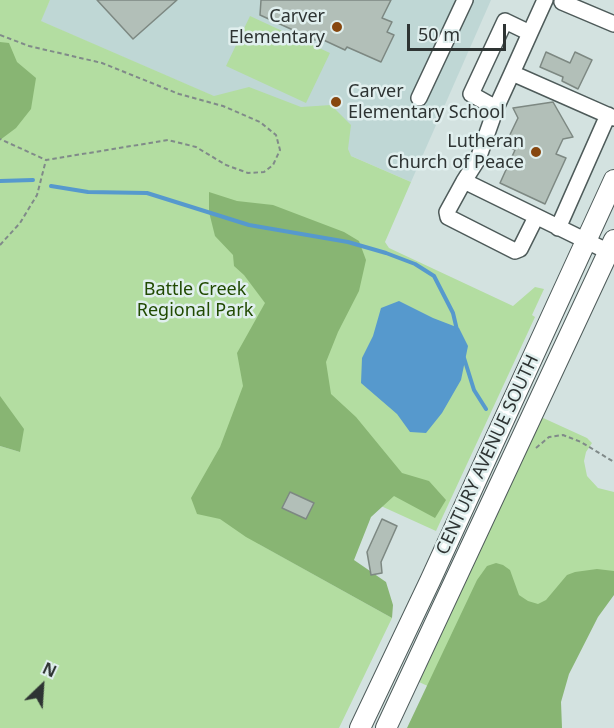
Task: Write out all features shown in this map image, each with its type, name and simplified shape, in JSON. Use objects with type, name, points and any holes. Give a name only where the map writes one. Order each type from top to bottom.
[{"type":"main road","name":"CENTURY AVENUE SOUTH","points":[[360,728],[614,180]]},
{"type":"main road","name":"CENTURY AVENUE SOUTH","points":[[386,728],[611,246]]},
{"type":"lane","points":[[419,98],[465,0]]},
{"type":"lane","points":[[536,217],[520,249],[515,251],[448,217],[447,212],[478,159],[496,108],[544,0]]},
{"type":"lane","points":[[561,1],[614,24]]},
{"type":"lane","points":[[496,108],[472,95],[471,91],[505,21],[530,33]]},
{"type":"lane","points":[[512,73],[611,117],[558,228]]},
{"type":"lane","points":[[464,182],[586,242],[611,246]]},
{"type":"path","points":[[0,34],[29,46],[102,63],[179,94],[223,106],[260,122],[276,135],[280,150],[273,165],[264,172],[248,173],[226,165],[196,147],[168,140],[46,160],[0,139]]},
{"type":"path","points":[[0,245],[20,223],[37,195],[46,160]]},
{"type":"path","points":[[535,450],[545,439],[560,434],[581,442],[614,462]]},
{"type":"shaded area","name":"Carver Elementary School","points":[[50,0],[491,0],[411,182],[40,21]]},
{"type":"green space","name":"Battle Creek Regional Park","points":[[0,0],[50,0],[41,21],[214,96],[249,87],[301,107],[331,105],[351,125],[348,149],[351,156],[411,182],[385,242],[389,248],[513,306],[535,287],[544,289],[532,315],[535,317],[436,531],[295,467],[259,544],[392,618],[339,728],[0,728],[0,446],[20,452],[0,440]]},
{"type":"green space","points":[[250,16],[330,53],[306,103],[226,66]]},
{"type":"green space","points":[[0,42],[9,43],[17,62],[36,78],[31,109],[16,128],[0,140]]},
{"type":"green space","points":[[209,192],[237,201],[273,205],[344,232],[359,241],[366,260],[359,291],[326,362],[331,394],[356,417],[402,473],[429,481],[446,500],[435,518],[394,496],[371,517],[354,560],[386,582],[393,605],[392,618],[246,537],[220,519],[197,514],[191,498],[220,447],[243,386],[237,353],[265,303],[244,275],[234,266],[233,255],[215,236],[209,212]]},
{"type":"green space","points":[[0,396],[24,429],[20,452],[0,446]]},
{"type":"green space","points":[[541,417],[587,438],[592,443],[586,452],[584,461],[587,476],[598,488],[614,492],[614,586],[519,728],[419,682]]},
{"type":"green space","points":[[496,563],[510,570],[519,595],[538,604],[546,600],[567,575],[597,569],[614,571],[614,595],[598,617],[569,674],[561,702],[562,728],[407,728],[477,580],[487,566]]},
{"type":"water","points":[[399,301],[459,328],[468,346],[461,380],[442,413],[426,433],[410,432],[397,414],[361,383],[362,358],[373,336],[381,308]]},
{"type":"building","name":"Carver Elementary","points":[[97,0],[177,0],[133,39]]},
{"type":"building","name":"Carver Elementary","points":[[261,0],[391,0],[382,18],[392,22],[387,32],[394,35],[381,62],[347,47],[345,50],[317,37],[315,40],[260,15]]},
{"type":"building","points":[[546,52],[570,63],[575,52],[592,60],[578,89],[562,81],[563,77],[540,67]]},
{"type":"building","name":"Lutheran Church of Peace","points":[[553,102],[573,137],[563,139],[556,154],[566,158],[545,204],[500,183],[515,150],[505,145],[518,118],[513,108]]},
{"type":"building","points":[[290,492],[314,503],[306,519],[282,508]]},
{"type":"building","points":[[382,519],[397,526],[381,562],[382,573],[371,575],[367,552]]},
{"type":"waterway","points":[[0,181],[33,180]]},
{"type":"waterway","points":[[51,186],[88,192],[147,193],[249,225],[348,242],[386,253],[415,264],[434,276],[453,313],[457,330]]},
{"type":"waterway","points":[[464,358],[474,390],[486,409]]},
{"type":"place","name":"Carver Elementary","points":[[337,27]]},
{"type":"place","name":"Carver Elementary School","points":[[336,102]]},
{"type":"place","name":"Lutheran Church of Peace","points":[[536,152]]}]
